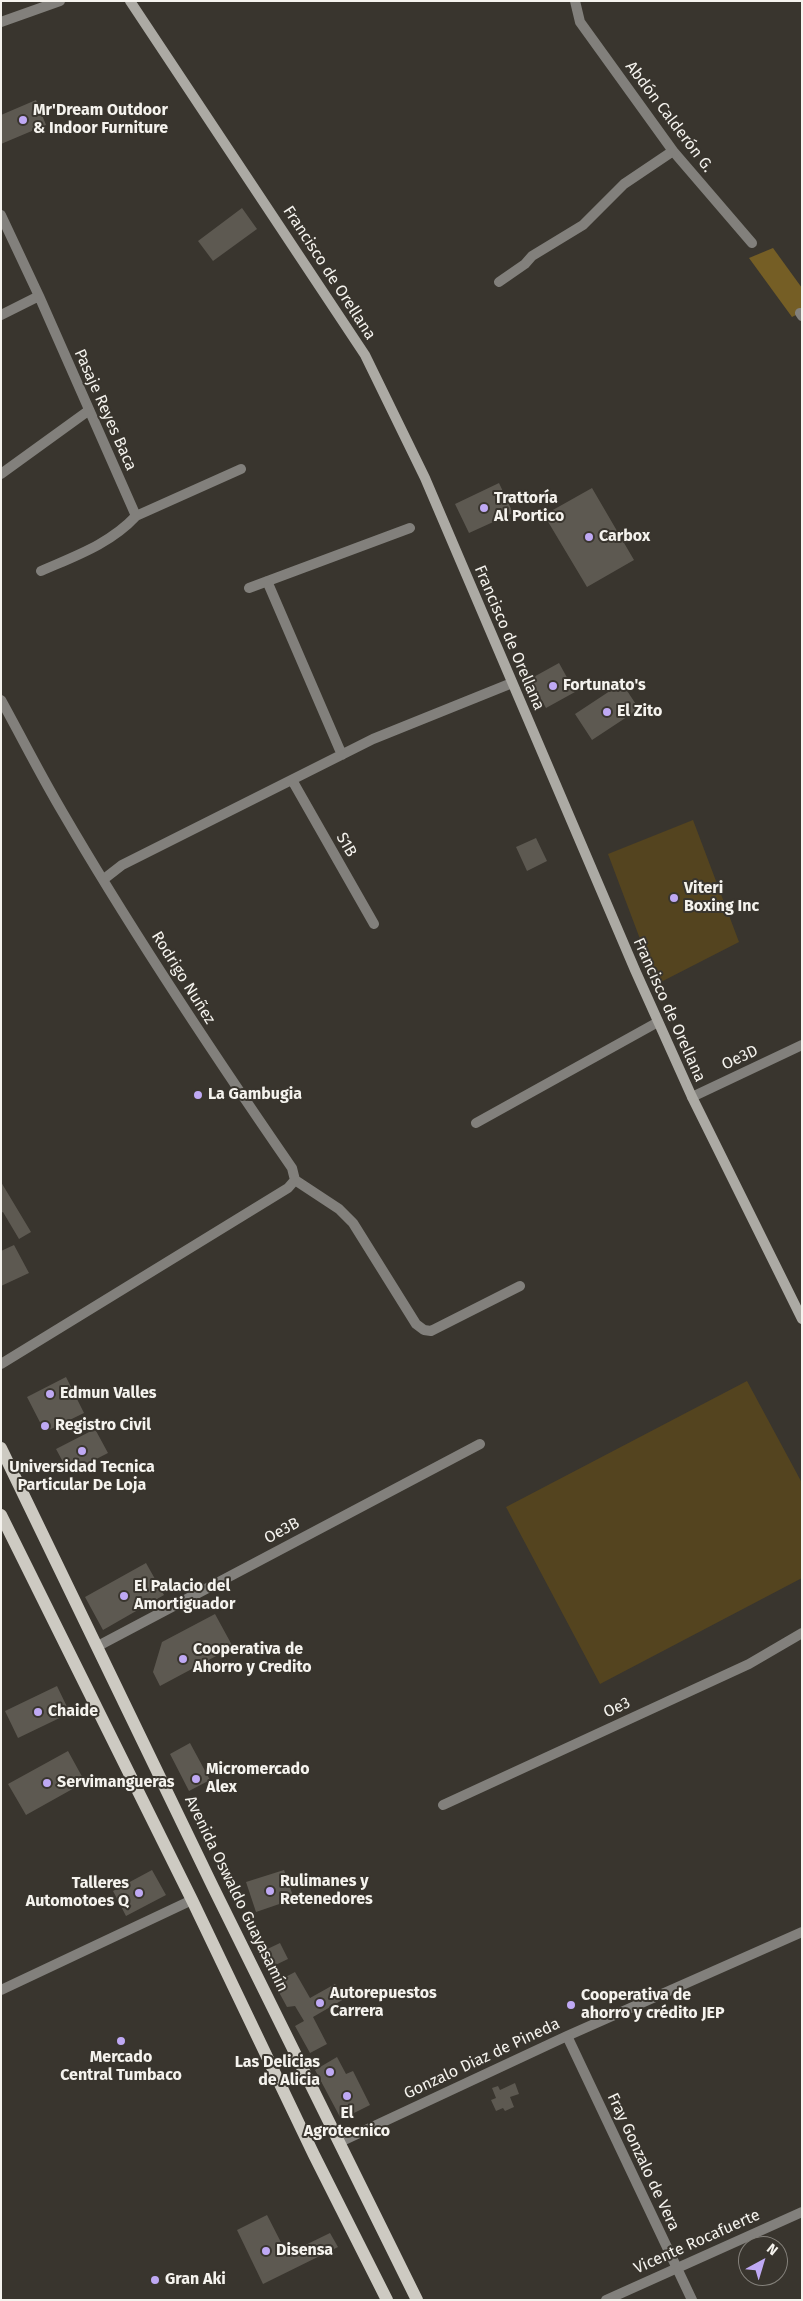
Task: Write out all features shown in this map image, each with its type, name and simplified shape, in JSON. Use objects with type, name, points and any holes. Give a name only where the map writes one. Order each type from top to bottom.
[{"type":"main road","name":"Avenida Oswaldo Guayasamín","points":[[1,1448],[417,2300]]},
{"type":"main road","points":[[1,1515],[192,1900],[314,2155],[387,2300]]},
{"type":"street","points":[[1,22],[60,1]]},
{"type":"street","name":"Francisco de Orellana","points":[[130,1],[365,355],[425,478],[658,1022],[692,1097],[802,1319]]},
{"type":"street","name":"Abdón Calderón G.","points":[[575,1],[580,22],[673,151],[752,243]]},
{"type":"street","points":[[498,282],[525,264],[532,256],[583,225],[624,184],[673,151]]},
{"type":"street","name":"Pasaje Reyes Baca","points":[[1,215],[40,296],[88,411],[136,516]]},
{"type":"street","points":[[1,315],[40,296]]},
{"type":"street","points":[[1,474],[88,411]]},
{"type":"street","points":[[41,571],[110,539],[122,532],[136,516],[241,469]]},
{"type":"street","points":[[249,588],[410,528]]},
{"type":"street","points":[[267,581],[342,755]]},
{"type":"street","points":[[104,879],[122,865],[373,739],[512,683]]},
{"type":"street","name":"Rodrigo Nuñez","points":[[1,700],[63,813],[204,1041],[292,1168],[295,1180]]},
{"type":"street","name":"S1B","points":[[292,780],[374,924]]},
{"type":"street","points":[[476,1123],[658,1022]]},
{"type":"street","name":"Oe3D","points":[[692,1097],[802,1045]]},
{"type":"street","points":[[1,1364],[288,1188],[295,1180],[339,1209],[353,1224],[416,1324],[424,1330],[431,1331],[520,1286]]},
{"type":"street","name":"Oe3B","points":[[98,1646],[480,1444]]},
{"type":"street","name":"Oe3","points":[[443,1805],[749,1664],[802,1633]]},
{"type":"street","points":[[1,1990],[192,1900]]},
{"type":"street","name":"Gonzalo Diaz de Pineda","points":[[340,2142],[567,2036],[802,1932]]},
{"type":"street","name":"Fray Gonzalo de Vera","points":[[567,2036],[692,2300]]},
{"type":"street","name":"Vicente Rocafuerte","points":[[606,2300],[802,2212]]},
{"type":"shaded area","points":[[773,248],[802,288],[802,312],[792,317],[749,258]]},
{"type":"shaded area","name":"Viteri Boxing Inc","points":[[693,820],[739,942],[657,984],[608,854]]},
{"type":"shaded area","points":[[747,1381],[802,1483],[802,1578],[600,1684],[506,1507]]},
{"type":"building","name":"Mr'Dream Outdoor & Indoor Furniture","points":[[36,100],[46,125],[1,144],[1,115]]},
{"type":"building","points":[[242,208],[257,229],[213,261],[198,241]]},
{"type":"building","name":"Trattoría Al Portico","points":[[499,483],[513,513],[469,533],[455,504]]},
{"type":"building","name":"Carbox","points":[[592,488],[634,560],[587,587],[544,515]]},
{"type":"building","name":"Fortunato's","points":[[559,663],[575,692],[546,708],[530,679]]},
{"type":"building","name":"El Zito","points":[[622,683],[639,709],[592,740],[575,714]]},
{"type":"building","points":[[536,838],[547,861],[527,871],[516,847]]},
{"type":"building","points":[[1,1182],[31,1232],[19,1239],[3,1212],[1,1213]]},
{"type":"building","points":[[14,1245],[29,1273],[1,1286],[1,1251]]},
{"type":"building","points":[[66,1377],[84,1413],[45,1432],[27,1397]]},
{"type":"building","name":"Universidad Tecnica Particular De Loja","points":[[95,1429],[108,1453],[69,1473],[56,1449]]},
{"type":"building","name":"El Palacio del Amortiguador","points":[[146,1563],[164,1595],[103,1630],[85,1597]]},
{"type":"building","name":"Cooperativa de Ahorro y Credito","points":[[215,1614],[233,1647],[160,1686],[153,1672],[162,1642]]},
{"type":"building","name":"Chaide","points":[[57,1686],[70,1713],[18,1738],[5,1711]]},
{"type":"building","points":[[190,1743],[210,1780],[189,1791],[170,1754]]},
{"type":"building","name":"Servimangueras","points":[[68,1751],[85,1782],[26,1815],[8,1784]]},
{"type":"building","name":"Talleres Automotoes Q","points":[[152,1870],[166,1895],[126,1916],[113,1891]]},
{"type":"building","name":"Rulimanes y Retenedores","points":[[284,1870],[294,1899],[256,1912],[246,1882]]},
{"type":"building","points":[[280,1943],[288,1959],[267,1969],[259,1953]]},
{"type":"building","points":[[295,1972],[310,1998],[335,1984],[344,1999],[313,2017],[327,2044],[310,2053],[295,2026],[304,2021],[295,2006],[287,2007],[274,1983]]},
{"type":"building","name":"El Agrotecnico","points":[[337,2057],[346,2074],[353,2071],[370,2105],[344,2118],[340,2117],[315,2070]]},
{"type":"building","points":[[515,2083],[519,2094],[510,2097],[514,2107],[505,2111],[503,2108],[496,2111],[491,2100],[496,2098],[492,2088],[498,2086],[500,2090]]},
{"type":"building","name":"Disensa","points":[[267,2215],[287,2254],[330,2233],[338,2247],[263,2284],[237,2230]]},
{"type":"place","name":"Mr'Dream Outdoor & Indoor Furniture","points":[[23,120]]},
{"type":"place","name":"Trattoría Al Portico","points":[[484,508]]},
{"type":"place","name":"Carbox","points":[[589,537]]},
{"type":"place","name":"Fortunato's","points":[[553,686]]},
{"type":"place","name":"El Zito","points":[[607,712]]},
{"type":"place","name":"Viteri Boxing Inc","points":[[674,898]]},
{"type":"place","name":"La Gambugia","points":[[198,1095]]},
{"type":"place","name":"Edmun Valles","points":[[50,1394]]},
{"type":"place","name":"Registro Civil","points":[[45,1426]]},
{"type":"place","name":"Universidad Tecnica Particular De Loja","points":[[82,1451]]},
{"type":"place","name":"El Palacio del Amortiguador","points":[[124,1596]]},
{"type":"place","name":"Cooperativa de Ahorro y Credito","points":[[183,1659]]},
{"type":"place","name":"Chaide","points":[[38,1712]]},
{"type":"place","name":"Micromercado Alex","points":[[196,1779]]},
{"type":"place","name":"Servimangueras","points":[[47,1783]]},
{"type":"place","name":"Rulimanes y Retenedores","points":[[270,1891]]},
{"type":"place","name":"Talleres Automotoes Q","points":[[139,1893]]},
{"type":"place","name":"Autorepuestos Carrera","points":[[320,2003]]},
{"type":"place","name":"Cooperativa de ahorro y crédito JEP","points":[[571,2005]]},
{"type":"place","name":"Mercado Central Tumbaco","points":[[121,2041]]},
{"type":"place","name":"Las Delicias de Alicia","points":[[330,2072]]},
{"type":"place","name":"El Agrotecnico","points":[[347,2096]]},
{"type":"place","name":"Disensa","points":[[266,2251]]},
{"type":"place","name":"Gran Aki","points":[[155,2280]]}]
